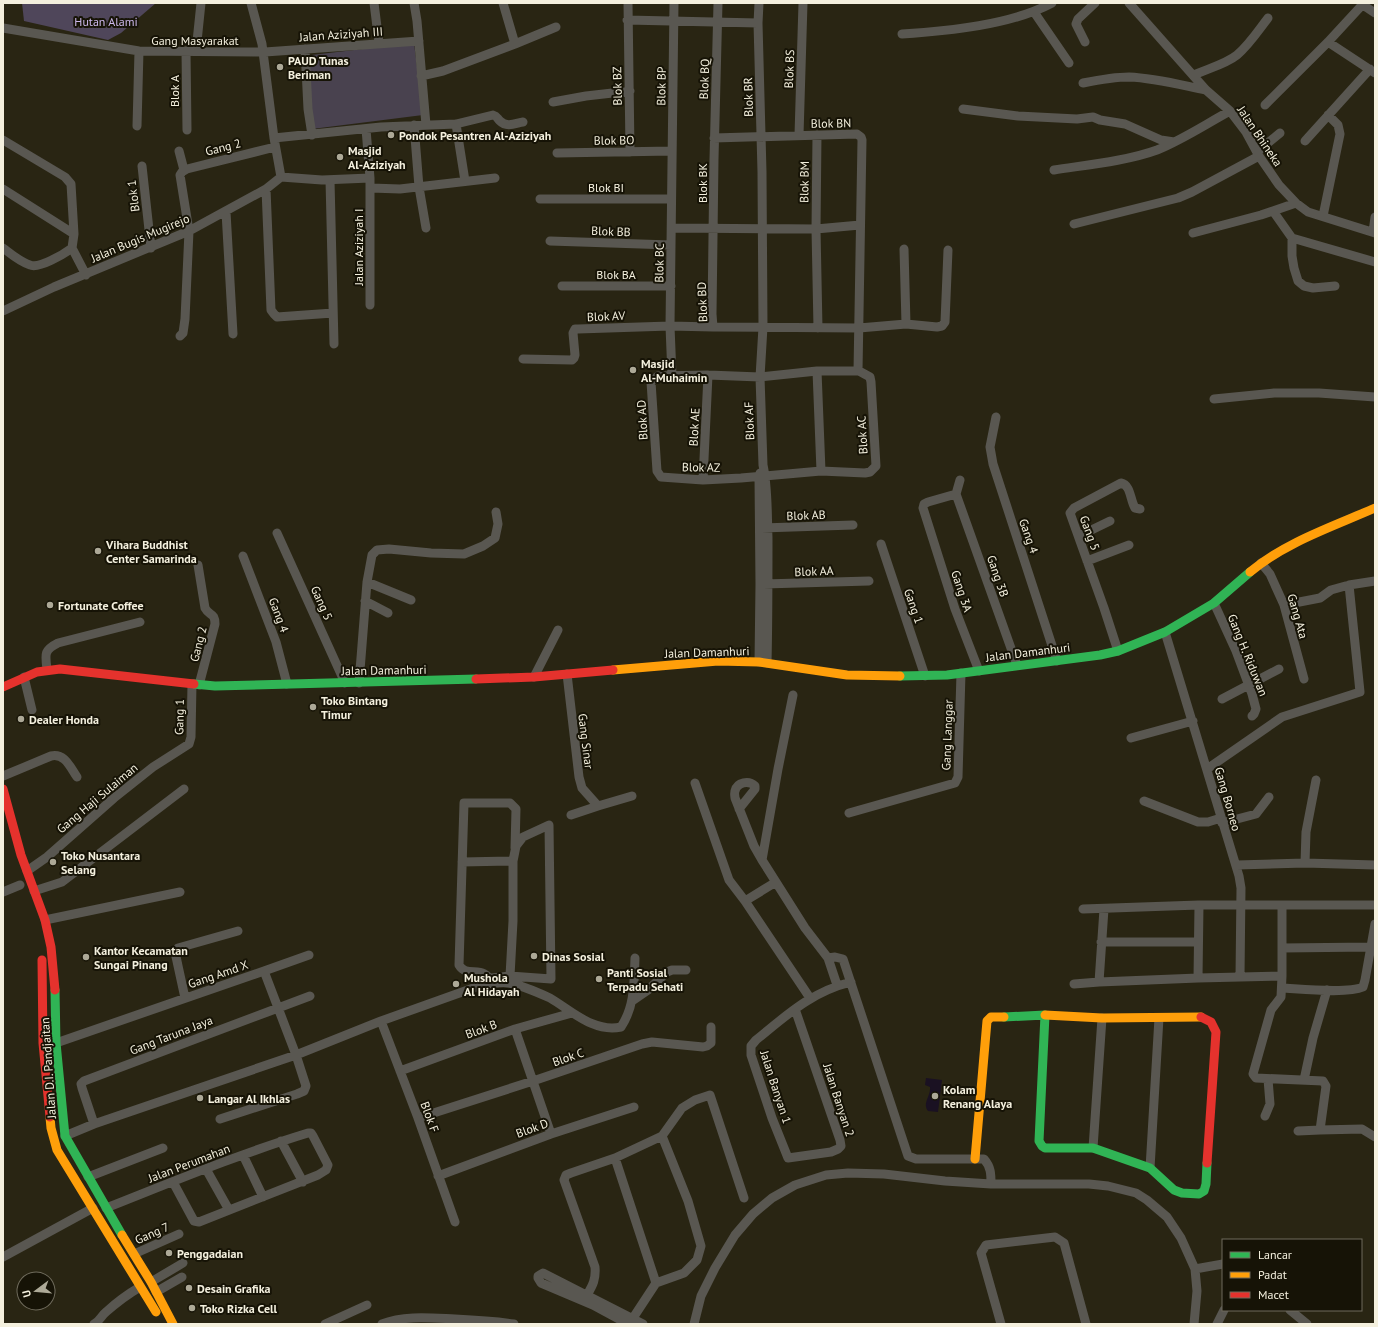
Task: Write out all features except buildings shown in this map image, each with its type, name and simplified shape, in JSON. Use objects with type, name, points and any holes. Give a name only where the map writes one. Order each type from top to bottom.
[{"type":"main road","name":"Jalan Damanhuri","points":[[3,687],[47,669],[60,669],[196,684],[287,684],[534,677],[718,661],[763,662],[848,675],[925,676],[1057,661],[1118,651],[1165,632],[1214,603],[1261,563],[1282,549],[1375,508]]},
{"type":"main road","name":"Jalan D.I. Pandjaitan","points":[[3,789],[27,871],[44,920],[52,954],[56,1004],[56,1043],[65,1136],[106,1208],[151,1282],[173,1324]]},
{"type":"main road","name":"Jalan D.I. Pandjaitan","points":[[52,954],[42,953],[43,1043],[48,1108],[53,1138],[57,1150],[163,1324]]},
{"type":"main road","points":[[975,1159],[987,1021],[991,1017],[1045,1015],[1102,1018],[1201,1017],[1209,1020],[1214,1026],[1215,1039],[1206,1184],[1204,1191],[1199,1194],[1182,1194],[1174,1190],[1150,1168],[1093,1148],[1046,1148],[1042,1146],[1039,1141],[1045,1015]]},
{"type":"street","points":[[196,51],[201,3]]},
{"type":"street","points":[[374,3],[379,43]]},
{"type":"street","points":[[414,3],[419,41],[426,125]]},
{"type":"street","points":[[503,3],[515,44]]},
{"type":"street","name":"Blok BZ","points":[[628,3],[627,20],[630,91],[630,152]]},
{"type":"street","name":"Blok BP","points":[[672,151],[674,3]]},
{"type":"street","name":"Blok BQ","points":[[714,138],[718,3]]},
{"type":"street","name":"Blok BR","points":[[759,3],[758,23],[762,229]]},
{"type":"street","name":"Blok BS","points":[[799,135],[803,3]]},
{"type":"street","points":[[902,34],[938,32],[980,25],[1034,12],[1052,3]]},
{"type":"street","points":[[1085,42],[1076,24],[1078,19],[1094,3]]},
{"type":"street","name":"Jalan Bhineka","points":[[1129,3],[1206,90],[1230,111],[1246,132],[1258,154],[1279,185],[1296,203],[1308,212],[1374,232]]},
{"type":"street","points":[[249,4],[264,52],[275,143],[281,177],[330,180],[370,178]]},
{"type":"street","points":[[1265,105],[1328,42],[1363,4],[1375,13]]},
{"type":"street","points":[[1034,12],[1069,63]]},
{"type":"street","points":[[1194,75],[1236,56],[1246,46],[1268,18]]},
{"type":"street","points":[[627,20],[758,23]]},
{"type":"street","points":[[421,76],[443,71],[556,27]]},
{"type":"street","name":"Gang Masyarakat","points":[[3,28],[139,51],[264,52]]},
{"type":"street","name":"Jalan Aziziyah III","points":[[264,52],[419,41]]},
{"type":"street","points":[[1305,141],[1372,71],[1328,42]]},
{"type":"street","points":[[305,49],[308,109],[312,135]]},
{"type":"street","points":[[137,126],[139,51]]},
{"type":"street","name":"Blok A","points":[[186,51],[187,130]]},
{"type":"street","points":[[1083,83],[1128,77],[1206,90]]},
{"type":"street","points":[[553,102],[586,96],[630,91]]},
{"type":"street","points":[[963,109],[1038,118],[1077,119],[1093,117],[1100,120],[1125,124],[1161,140],[1174,142]]},
{"type":"street","points":[[1054,170],[1134,156],[1157,150],[1230,111]]},
{"type":"street","name":"Gang 2","points":[[182,172],[275,143],[312,135],[414,125],[456,124],[493,115],[507,125],[523,122]]},
{"type":"street","points":[[1323,216],[1340,134],[1338,125],[1328,116]]},
{"type":"street","points":[[456,124],[465,181]]},
{"type":"street","points":[[414,125],[419,187],[426,228]]},
{"type":"street","name":"Jalan Aziziyah I","points":[[366,129],[371,188],[370,305]]},
{"type":"street","points":[[1074,224],[1178,198],[1192,192],[1258,154],[1280,133]]},
{"type":"street","name":"Blok BN","points":[[714,138],[857,134],[862,140],[860,225]]},
{"type":"street","name":"Blok BM","points":[[817,135],[816,229],[818,328]]},
{"type":"street","name":"Blok BK","points":[[714,138],[714,228]]},
{"type":"street","points":[[3,140],[65,177],[71,184],[74,234],[72,248],[86,274]]},
{"type":"street","points":[[179,151],[189,231],[185,319],[183,333],[180,336]]},
{"type":"street","name":"Blok BO","points":[[557,153],[672,151]]},
{"type":"street","name":"Blok BC","points":[[672,151],[670,286],[672,376]]},
{"type":"street","name":"Blok 1","points":[[142,166],[151,248]]},
{"type":"street","name":"Jalan Bugis Mugirejo","points":[[3,311],[54,287],[189,231],[266,189],[281,177]]},
{"type":"street","points":[[371,188],[385,190],[495,178]]},
{"type":"street","points":[[330,180],[334,344]]},
{"type":"street","points":[[3,189],[74,234]]},
{"type":"street","points":[[266,189],[271,310],[277,317],[333,313]]},
{"type":"street","name":"Blok BI","points":[[540,199],[672,199]]},
{"type":"street","points":[[1193,233],[1274,211],[1296,203]]},
{"type":"street","points":[[1274,211],[1292,238],[1292,256],[1298,281],[1304,286],[1313,288],[1335,286]]},
{"type":"street","points":[[226,212],[234,334]]},
{"type":"street","points":[[1374,232],[1375,217]]},
{"type":"street","points":[[672,228],[816,229],[860,225],[858,371],[817,371],[760,377],[708,375],[672,376]]},
{"type":"street","name":"Blok BD","points":[[714,228],[712,314],[714,327],[859,328],[906,324],[937,327],[942,326],[945,322],[948,250]]},
{"type":"street","name":"Blok AF","points":[[762,229],[763,327],[760,377],[764,528],[763,662]]},
{"type":"street","points":[[1292,238],[1375,262]]},
{"type":"street","name":"Blok BB","points":[[550,241],[671,245]]},
{"type":"street","points":[[3,248],[29,265],[33,266],[41,265],[72,248]]},
{"type":"street","points":[[904,249],[906,324]]},
{"type":"street","name":"Blok BA","points":[[562,286],[670,286]]},
{"type":"street","points":[[670,326],[714,327]]},
{"type":"street","name":"Blok AV","points":[[523,359],[572,360],[575,355],[573,333],[575,329],[670,326]]},
{"type":"street","points":[[817,371],[822,471]]},
{"type":"street","name":"Blok AC","points":[[741,478],[822,471],[865,474],[870,472],[876,466],[871,382],[870,377],[858,371]]},
{"type":"street","name":"Blok AE","points":[[703,480],[708,375]]},
{"type":"street","name":"Blok AD","points":[[661,477],[657,471],[651,382],[658,376],[672,376]]},
{"type":"street","points":[[1214,399],[1274,393],[1312,393],[1375,397]]},
{"type":"street","name":"Gang 4","points":[[996,417],[990,447],[993,464],[1057,661]]},
{"type":"street","name":"Blok AZ","points":[[661,477],[703,480],[741,478]]},
{"type":"street","points":[[956,494],[960,480]]},
{"type":"street","name":"Gang 5","points":[[1118,651],[1088,560],[1071,517],[1071,510],[1117,484],[1124,483],[1127,486],[1135,508],[1140,509]]},
{"type":"street","name":"Gang 3A","points":[[956,494],[924,504],[923,508],[955,609],[979,671]]},
{"type":"street","name":"Gang 3B","points":[[956,494],[1016,666]]},
{"type":"street","points":[[359,683],[365,601],[372,555],[377,550],[389,549],[431,554],[464,554],[483,546],[495,538],[498,524],[496,512]]},
{"type":"street","points":[[1079,536],[1110,521]]},
{"type":"street","name":"Blok AB","points":[[764,528],[853,525]]},
{"type":"street","name":"Gang 5","points":[[277,532],[345,683]]},
{"type":"street","name":"Gang 1","points":[[881,544],[925,676]]},
{"type":"street","points":[[1088,560],[1129,545]]},
{"type":"street","name":"Gang 4","points":[[242,556],[276,642],[287,684]]},
{"type":"street","name":"Gang Ata","points":[[1261,563],[1270,574],[1284,605],[1304,679]]},
{"type":"street","name":"Gang 2","points":[[196,684],[215,624],[214,615],[205,608],[198,565]]},
{"type":"street","name":"Blok AA","points":[[764,584],[869,581]]},
{"type":"street","points":[[1284,605],[1320,598],[1331,590],[1349,585],[1375,581]]},
{"type":"street","points":[[367,582],[411,600]]},
{"type":"street","points":[[1207,769],[1282,718],[1360,692],[1349,585]]},
{"type":"street","points":[[365,601],[388,613]]},
{"type":"street","name":"Gang H. Riduwan","points":[[1214,603],[1249,684],[1255,705],[1254,714],[1252,716]]},
{"type":"street","points":[[47,669],[46,651],[50,647],[58,643],[140,622]]},
{"type":"street","points":[[534,677],[558,630]]},
{"type":"street","name":"Gang Borneo","points":[[1165,632],[1236,865],[1241,888],[1240,977]]},
{"type":"street","points":[[1222,699],[1278,668]]},
{"type":"street","name":"Gang Langgar","points":[[849,813],[956,783],[958,777],[962,673]]},
{"type":"street","name":"Gang Sinar","points":[[567,674],[579,777],[582,788],[598,806]]},
{"type":"street","points":[[24,678],[32,710]]},
{"type":"street","name":"Gang 1","points":[[185,747],[189,744],[191,737],[196,684]]},
{"type":"street","points":[[762,860],[778,769],[794,695]]},
{"type":"street","points":[[1130,738],[1192,721]]},
{"type":"street","name":"Gang Haji Sulaiman","points":[[27,871],[153,767],[185,747]]},
{"type":"street","points":[[3,776],[51,756],[57,755],[63,757],[77,777]]},
{"type":"street","points":[[1305,863],[1306,832],[1316,780]]},
{"type":"street","points":[[695,783],[729,880],[745,901],[810,998]]},
{"type":"street","points":[[34,891],[62,882],[184,789]]},
{"type":"street","points":[[571,815],[632,796]]},
{"type":"street","points":[[1144,801],[1198,822],[1208,822],[1222,821],[1256,814],[1269,797]]},
{"type":"street","points":[[491,981],[488,975],[482,972],[465,971],[459,965],[464,804],[510,803],[516,809],[510,976]]},
{"type":"street","points":[[740,809],[754,846],[806,928],[828,958],[838,985]]},
{"type":"street","points":[[65,1136],[94,1124],[296,1055],[381,1021],[491,981],[510,976],[551,978],[549,825],[523,837],[516,846],[515,850]]},
{"type":"street","points":[[462,862],[513,861]]},
{"type":"street","points":[[1236,865],[1305,863],[1375,865]]},
{"type":"street","points":[[745,901],[776,882]]},
{"type":"street","points":[[3,892],[20,885]]},
{"type":"street","points":[[44,920],[180,892]]},
{"type":"street","points":[[1198,978],[1199,905]]},
{"type":"street","points":[[1082,909],[1199,905],[1375,906]]},
{"type":"street","points":[[1282,906],[1282,988],[1279,1001],[1271,1010],[1253,1074],[1256,1078],[1321,1080],[1325,1084],[1320,1130]]},
{"type":"street","points":[[1099,982],[1104,909]]},
{"type":"street","points":[[1282,988],[1354,990],[1363,987],[1375,924]]},
{"type":"street","points":[[185,998],[175,952],[178,948],[238,931]]},
{"type":"street","points":[[1101,942],[1198,942]]},
{"type":"street","points":[[1282,948],[1371,947]]},
{"type":"street","points":[[264,971],[309,955]]},
{"type":"street","points":[[828,958],[835,957],[843,959],[908,1156],[916,1159],[984,1159],[990,1169],[991,1184]]},
{"type":"street","points":[[491,981],[509,983],[548,998],[590,1023],[603,1028],[622,1027],[632,1001],[635,958]]},
{"type":"street","points":[[632,1001],[648,990],[667,972],[672,970],[686,970]]},
{"type":"street","name":"Gang Amd X","points":[[43,1043],[56,1043],[264,971],[296,1055],[306,1086],[304,1091],[297,1094],[220,1119]]},
{"type":"street","points":[[1074,984],[1198,978],[1282,976]]},
{"type":"street","points":[[1365,980],[1375,982]]},
{"type":"street","name":"Jalan Banyan 1","points":[[788,1158],[772,1118],[751,1055],[751,1046],[756,1040],[810,998],[838,985],[851,982]]},
{"type":"street","points":[[1304,1080],[1327,990]]},
{"type":"street","name":"Gang Taruna Jaya","points":[[94,1124],[81,1084],[84,1081],[310,996]]},
{"type":"street","name":"Jalan Banyan 2","points":[[788,1158],[831,1152],[841,1146],[795,1009]]},
{"type":"street","name":"Blok B","points":[[400,1071],[515,1029],[572,1013]]},
{"type":"street","points":[[1093,1148],[1102,1018]]},
{"type":"street","points":[[1150,1168],[1159,1018]]},
{"type":"street","name":"Blok F","points":[[381,1021],[418,1118],[455,1222]]},
{"type":"street","name":"Blok C","points":[[418,1118],[533,1082],[642,1044],[652,1042],[703,1047],[707,1046],[710,1043],[711,1027]]},
{"type":"street","points":[[515,1029],[550,1134]]},
{"type":"street","points":[[1265,1116],[1270,1104],[1268,1079]]},
{"type":"street","points":[[587,1295],[594,1284],[596,1276],[564,1180],[566,1175],[615,1158],[662,1136],[682,1108],[694,1100],[710,1095],[744,1198]]},
{"type":"street","name":"Blok D","points":[[438,1176],[550,1134],[634,1107]]},
{"type":"street","points":[[1298,1131],[1362,1130],[1375,1137]]},
{"type":"street","name":"Jalan Perumahan","points":[[106,1208],[242,1155],[281,1141],[311,1133],[328,1165],[328,1168],[318,1175],[303,1182]]},
{"type":"street","points":[[631,1321],[656,1283],[684,1273],[697,1260],[701,1246],[688,1201],[662,1136]]},
{"type":"street","points":[[173,1182],[194,1221],[199,1222],[303,1182],[281,1141]]},
{"type":"street","points":[[88,1177],[163,1148]]},
{"type":"street","points":[[242,1155],[263,1197]]},
{"type":"street","points":[[615,1158],[656,1283]]},
{"type":"street","points":[[206,1169],[229,1210]]},
{"type":"street","points":[[694,1324],[701,1296],[715,1268],[735,1235],[753,1214],[772,1198],[795,1185],[826,1175],[848,1173],[884,1174],[945,1181],[991,1184],[1089,1184],[1108,1186],[1136,1193],[1167,1217],[1181,1238],[1195,1269],[1197,1291],[1194,1324]]},
{"type":"street","points":[[3,1257],[93,1208]]},
{"type":"street","name":"Gang 7","points":[[134,1254],[179,1234]]},
{"type":"street","points":[[1001,1324],[981,1253],[986,1245],[1055,1237],[1064,1243],[1086,1324]]},
{"type":"street","points":[[151,1282],[183,1263]]},
{"type":"street","points":[[1195,1269],[1222,1264]]},
{"type":"street","points":[[156,1292],[182,1277]]},
{"type":"street","points":[[631,1321],[587,1295],[547,1281],[593,1305],[631,1321],[643,1324]]},
{"type":"street","points":[[94,1324],[123,1298],[140,1286]]},
{"type":"street","points":[[325,1324],[367,1305]]},
{"type":"street","points":[[1291,1311],[1308,1324]]},
{"type":"street","points":[[382,1324],[403,1319],[439,1318],[496,1321],[514,1324]]},
{"type":"shaded area","points":[[414,43],[423,115],[312,129],[303,56]]},
{"type":"shaded area","name":"Kolam Renang Alaya","points":[[926,1078],[942,1080],[938,1112],[928,1111],[926,1108],[930,1087],[925,1085]]},
{"type":"green space","name":"Hutan Alami","points":[[22,3],[156,3],[121,33],[108,40],[24,21]]},
{"type":"traffic: fast","points":[[900,676],[947,675],[1100,655],[1118,651],[1165,632],[1214,603],[1250,572]]},
{"type":"traffic: fast","points":[[194,684],[215,686],[476,679]]},
{"type":"traffic: fast","points":[[55,990],[56,1043],[65,1136],[122,1235]]},
{"type":"traffic: fast","points":[[1004,1017],[1045,1015],[1039,1141],[1042,1146],[1045,1148],[1093,1148],[1150,1168],[1174,1190],[1182,1193],[1199,1194],[1204,1191],[1206,1184],[1207,1163]]},
{"type":"traffic: slow","points":[[1250,572],[1264,561],[1294,544],[1375,508]]},
{"type":"traffic: slow","points":[[613,670],[718,661],[759,662],[847,675],[900,676]]},
{"type":"traffic: slow","points":[[1045,1015],[1102,1018],[1201,1017]]},
{"type":"traffic: slow","points":[[975,1159],[987,1021],[991,1017],[1004,1017]]},
{"type":"traffic: slow","points":[[50,1117],[51,1128],[57,1150],[156,1312]]},
{"type":"traffic: slow","points":[[122,1235],[151,1282],[173,1324]]},
{"type":"traffic: jam","points":[[3,687],[37,672],[60,669],[194,684]]},
{"type":"traffic: jam","points":[[476,679],[534,677],[613,670]]},
{"type":"traffic: jam","points":[[3,789],[21,855],[45,920],[51,947],[55,990]]},
{"type":"traffic: jam","points":[[42,960],[43,1043],[50,1117]]},
{"type":"traffic: jam","points":[[1201,1017],[1211,1022],[1216,1032],[1207,1163]]},
{"type":"place","name":"PAUD Tunas Beriman","points":[[280,67]]},
{"type":"place","name":"Pondok Pesantren Al-Aziziyah","points":[[391,135]]},
{"type":"place","name":"Masjid Al-Aziziyah","points":[[340,157]]},
{"type":"place","name":"Masjid Al-Muhaimin","points":[[633,370]]},
{"type":"place","name":"Vihara Buddhist Center Samarinda","points":[[98,551]]},
{"type":"place","name":"Fortunate Coffee","points":[[50,605]]},
{"type":"place","name":"Toko Bintang Timur","points":[[313,707]]},
{"type":"place","name":"Dealer Honda","points":[[21,719]]},
{"type":"place","name":"Toko Nusantara Selang","points":[[53,862]]},
{"type":"place","name":"Dinas Sosial","points":[[534,956]]},
{"type":"place","name":"Kantor Kecamatan Sungai Pinang","points":[[86,957]]},
{"type":"place","name":"Panti Sosial Terpadu Sehati","points":[[599,979]]},
{"type":"place","name":"Mushola Al Hidayah","points":[[456,984]]},
{"type":"place","name":"Kolam Renang Alaya","points":[[935,1096]]},
{"type":"place","name":"Langar Al Ikhlas","points":[[200,1098]]},
{"type":"place","name":"Penggadaian","points":[[169,1253]]},
{"type":"place","name":"Desain Grafika","points":[[189,1288]]},
{"type":"place","name":"Toko Rizka Cell","points":[[192,1308]]}]
